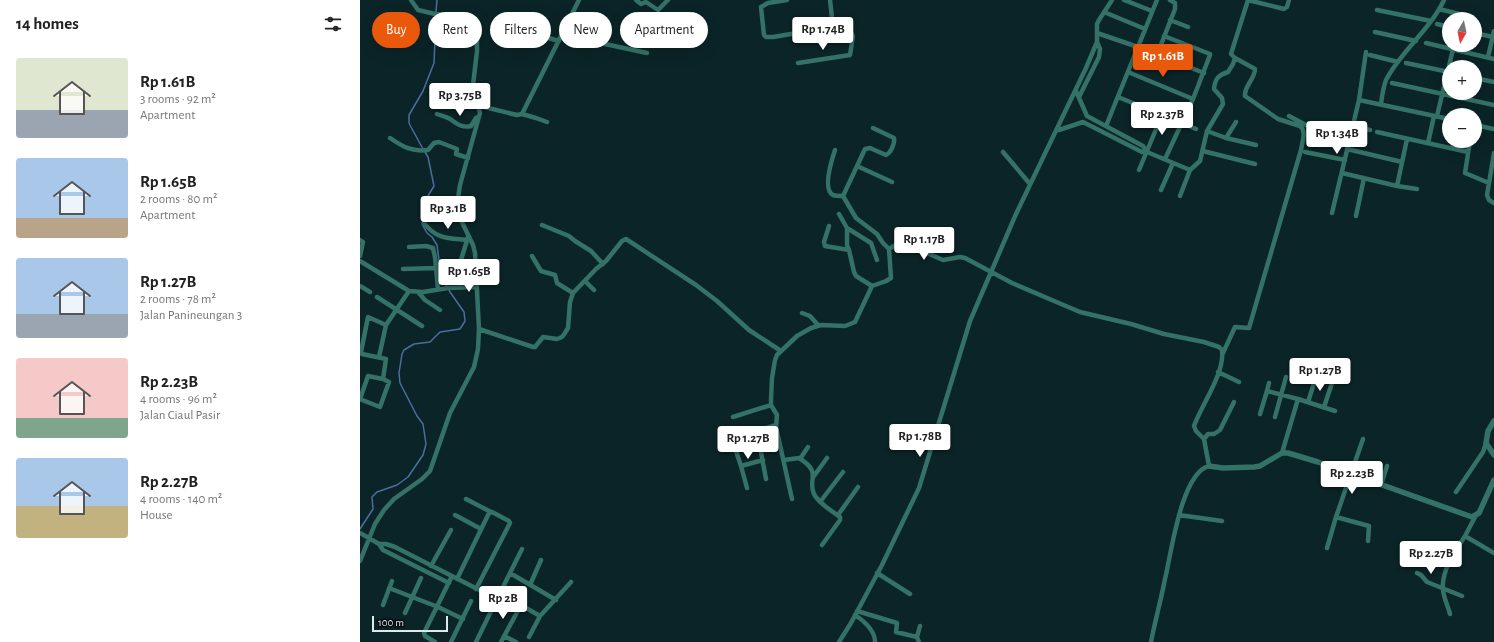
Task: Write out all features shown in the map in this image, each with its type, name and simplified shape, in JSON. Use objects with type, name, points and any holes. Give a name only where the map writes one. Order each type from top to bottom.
[{"type":"street","points":[[360,561],[375,524],[384,510],[394,499],[422,479],[432,466],[450,413],[474,367],[478,349],[479,329],[475,253],[459,216],[457,205],[460,185],[479,117],[480,106],[473,85],[478,46],[477,32],[476,28],[463,17],[418,10],[411,0]]},
{"type":"street","points":[[573,12],[579,0]]},
{"type":"street","points":[[636,0],[641,4],[646,2],[658,10],[668,0]]},
{"type":"street","points":[[787,0],[768,3],[761,7],[764,35],[766,37],[844,26],[849,28],[852,32],[853,43],[850,55],[798,63]]},
{"type":"street","points":[[830,0],[833,27]]},
{"type":"street","points":[[839,642],[877,573],[919,488],[945,407],[965,336],[991,272],[1030,184],[1076,91],[1097,42],[1097,24],[1112,0]]},
{"type":"street","points":[[1124,0],[1152,11]]},
{"type":"street","points":[[1106,126],[1157,0]]},
{"type":"street","points":[[1157,55],[1175,5],[1174,2],[1170,0]]},
{"type":"street","points":[[1209,466],[1204,439],[1196,431],[1194,426],[1218,372],[1223,353],[1235,327],[1249,328],[1296,166],[1304,131],[1300,126],[1278,119],[1245,96],[1245,92],[1255,74],[1255,69],[1235,58],[1231,55],[1231,53],[1248,0],[1284,9],[1287,8],[1289,0]]},
{"type":"street","points":[[1381,104],[1382,91],[1386,80],[1398,62],[1431,21],[1444,0]]},
{"type":"street","points":[[1439,9],[1451,12]]},
{"type":"street","points":[[1377,10],[1431,21]]},
{"type":"street","points":[[1104,12],[1145,29]]},
{"type":"street","points":[[1170,20],[1188,27]]},
{"type":"street","points":[[1437,24],[1442,25]]},
{"type":"street","points":[[1488,57],[1494,31]]},
{"type":"street","points":[[1375,32],[1416,41]]},
{"type":"street","points":[[1097,33],[1138,47],[1204,73]]},
{"type":"street","points":[[1482,35],[1493,37]]},
{"type":"street","points":[[1164,36],[1210,54],[1193,99],[1165,159]]},
{"type":"street","points":[[522,114],[559,41],[551,39]]},
{"type":"street","points":[[1079,97],[1099,57],[1100,49],[1097,42]]},
{"type":"street","points":[[1426,43],[1442,45]]},
{"type":"street","points":[[612,46],[647,53]]},
{"type":"street","points":[[1332,214],[1359,100],[1366,52]]},
{"type":"street","points":[[1470,52],[1494,59]]},
{"type":"street","points":[[1370,55],[1398,62]]},
{"type":"street","points":[[1180,196],[1192,168],[1200,161],[1207,131],[1224,102],[1214,89],[1216,81],[1221,74],[1230,70],[1235,58]]},
{"type":"street","points":[[1406,63],[1442,71]]},
{"type":"street","points":[[1128,72],[1193,99]]},
{"type":"street","points":[[1482,79],[1494,82]]},
{"type":"street","points":[[1392,83],[1442,94],[1428,143]]},
{"type":"street","points":[[1076,91],[1087,116],[1143,146],[1147,152]]},
{"type":"street","points":[[1118,97],[1196,129]]},
{"type":"street","points":[[1359,100],[1442,117]]},
{"type":"street","points":[[1470,100],[1494,105]]},
{"type":"street","points":[[480,106],[517,115],[522,114],[547,122]]},
{"type":"street","points":[[437,114],[452,120],[457,125],[467,127],[471,126],[476,118],[479,117]]},
{"type":"street","points":[[1139,170],[1162,115]]},
{"type":"street","points":[[1059,130],[1083,122],[1087,116]]},
{"type":"street","points":[[1289,116],[1317,131],[1350,138]]},
{"type":"street","points":[[1083,122],[1142,152],[1147,152],[1173,163],[1192,168]]},
{"type":"street","points":[[1226,138],[1236,122]]},
{"type":"street","points":[[1352,126],[1370,130]]},
{"type":"street","points":[[1482,126],[1494,129]]},
{"type":"street","points":[[843,196],[867,148],[886,155],[889,154],[894,139],[873,128]]},
{"type":"street","points":[[1207,131],[1226,138],[1256,145]]},
{"type":"street","points":[[1377,132],[1468,152]]},
{"type":"street","points":[[390,138],[406,149],[422,151],[428,150],[434,143],[439,142],[456,149],[456,154],[468,158]]},
{"type":"street","points":[[1397,186],[1407,139]]},
{"type":"street","points":[[1469,148],[1465,173],[1489,183]]},
{"type":"street","points":[[1347,149],[1402,162]]},
{"type":"street","points":[[835,150],[828,185],[831,193],[834,195],[843,196]]},
{"type":"street","points":[[1203,151],[1255,164]]},
{"type":"street","points":[[1004,152],[1030,184]]},
{"type":"street","points":[[1305,152],[1345,160]]},
{"type":"street","points":[[1494,153],[1488,198],[1494,203]]},
{"type":"street","points":[[1161,190],[1173,163]]},
{"type":"street","points":[[857,166],[892,182]]},
{"type":"street","points":[[1342,173],[1397,186],[1417,189]]},
{"type":"street","points":[[1356,216],[1364,178]]},
{"type":"street","points":[[792,499],[776,425],[777,415],[771,405],[771,391],[775,360],[781,351],[806,330],[818,325],[829,324],[845,326],[852,324],[859,315],[872,286],[884,282],[891,276],[889,249],[877,234],[856,218],[843,196]]},
{"type":"street","points":[[839,214],[847,228],[869,240],[877,260]]},
{"type":"street","points":[[424,223],[430,231],[442,238],[468,238]]},
{"type":"street","points":[[542,225],[569,236],[591,251],[603,264]]},
{"type":"street","points":[[828,226],[824,242],[825,246],[849,250]]},
{"type":"street","points":[[847,228],[846,245],[849,250],[852,267],[856,276],[872,286]]},
{"type":"street","points":[[462,260],[468,238]]},
{"type":"street","points":[[479,329],[533,347],[536,347],[543,337],[556,340],[560,339],[568,328],[570,302],[573,293],[603,264],[622,241],[627,239],[696,285],[717,301],[749,330],[781,351]]},
{"type":"street","points":[[360,240],[363,242],[360,256]]},
{"type":"street","points":[[889,249],[902,243],[943,260],[960,257],[965,258],[991,272],[1080,312],[1131,324],[1172,336],[1212,344],[1221,348],[1223,353]]},
{"type":"street","points":[[409,247],[426,246],[433,248],[438,289]]},
{"type":"street","points":[[532,256],[541,271],[555,275],[557,283],[573,293]]},
{"type":"street","points":[[360,261],[409,291],[418,292],[438,289],[477,288]]},
{"type":"street","points":[[403,269],[436,268]]},
{"type":"street","points":[[585,281],[594,290]]},
{"type":"street","points":[[360,286],[370,292]]},
{"type":"street","points":[[379,357],[386,325],[409,291]]},
{"type":"street","points":[[418,292],[425,300],[440,310]]},
{"type":"street","points":[[377,297],[422,326]]},
{"type":"street","points":[[802,313],[810,316],[818,325]]},
{"type":"street","points":[[382,379],[386,360],[361,353],[362,333],[368,317],[386,325]]},
{"type":"street","points":[[1218,372],[1239,382]]},
{"type":"street","points":[[368,376],[382,379],[388,381],[389,383],[381,406],[360,399],[368,376]]},
{"type":"street","points":[[1275,417],[1286,377]]},
{"type":"street","points":[[1308,402],[1316,377]]},
{"type":"street","points":[[1324,407],[1333,380]]},
{"type":"street","points":[[1260,414],[1269,383]]},
{"type":"street","points":[[1267,391],[1335,411]]},
{"type":"street","points":[[1282,453],[1298,399]]},
{"type":"street","points":[[1204,439],[1208,434],[1214,434],[1220,430],[1234,402]]},
{"type":"street","points":[[733,417],[771,405]]},
{"type":"street","points":[[1456,492],[1483,452],[1488,431],[1494,421]]},
{"type":"street","points":[[725,441],[776,425]]},
{"type":"street","points":[[757,431],[766,479]]},
{"type":"street","points":[[732,439],[747,488]]},
{"type":"street","points":[[1327,548],[1363,439]]},
{"type":"street","points":[[1486,443],[1494,455]]},
{"type":"street","points":[[800,459],[808,447]]},
{"type":"street","points":[[1151,642],[1179,515],[1188,492],[1203,468],[1209,466],[1254,468],[1282,453],[1303,457],[1470,517],[1475,517]]},
{"type":"street","points":[[784,460],[797,458],[812,469],[814,476],[814,495],[820,502],[840,517],[840,520],[822,545]]},
{"type":"street","points":[[814,476],[827,458]]},
{"type":"street","points":[[741,466],[763,460]]},
{"type":"street","points":[[1381,485],[1387,466]]},
{"type":"street","points":[[820,502],[843,472]]},
{"type":"street","points":[[1450,614],[1443,588],[1447,568],[1475,517],[1479,513],[1494,480]]},
{"type":"street","points":[[838,515],[858,487]]},
{"type":"street","points":[[466,499],[509,521],[510,523],[476,589]]},
{"type":"street","points":[[457,579],[481,529],[491,512]]},
{"type":"street","points":[[455,515],[481,529]]},
{"type":"street","points":[[1179,515],[1222,521]]},
{"type":"street","points":[[1336,517],[1369,526],[1368,541]]},
{"type":"street","points":[[431,566],[451,530]]},
{"type":"street","points":[[360,533],[379,544],[383,550],[449,583]]},
{"type":"street","points":[[1465,536],[1494,553]]},
{"type":"street","points":[[379,544],[386,544],[395,547],[497,599]]},
{"type":"street","points":[[476,642],[522,549]]},
{"type":"street","points":[[403,560],[407,554]]},
{"type":"street","points":[[530,585],[541,560]]},
{"type":"street","points":[[510,573],[556,600]]},
{"type":"street","points":[[877,573],[910,594]]},
{"type":"street","points":[[1417,573],[1427,582],[1462,596]]},
{"type":"street","points":[[435,642],[425,636],[424,633],[452,576]]},
{"type":"street","points":[[405,613],[421,578]]},
{"type":"street","points":[[383,605],[392,581]]},
{"type":"street","points":[[529,637],[540,616],[571,582]]},
{"type":"street","points":[[389,588],[438,607],[463,619]]},
{"type":"street","points":[[500,593],[540,616]]},
{"type":"street","points":[[451,642],[471,602]]},
{"type":"street","points":[[501,642],[521,605]]},
{"type":"street","points":[[856,613],[897,623],[896,632],[918,640],[920,626]]},
{"type":"street","points":[[856,613],[870,629],[875,642]]},
{"type":"street","points":[[504,636],[516,642]]},
{"type":"waterway","points":[[436,12],[437,0]]},
{"type":"waterway","points":[[423,149],[409,123],[409,115],[423,91],[434,63],[435,48]]},
{"type":"waterway","points":[[360,529],[373,509],[372,497],[377,492],[397,485],[408,477],[423,455],[426,444],[423,424],[417,416],[400,383],[399,373],[404,350],[414,344],[430,342],[440,332],[460,329],[465,321],[464,312],[450,292],[439,272],[437,245],[422,224],[427,206],[426,199],[434,186],[428,157],[425,152]]}]
